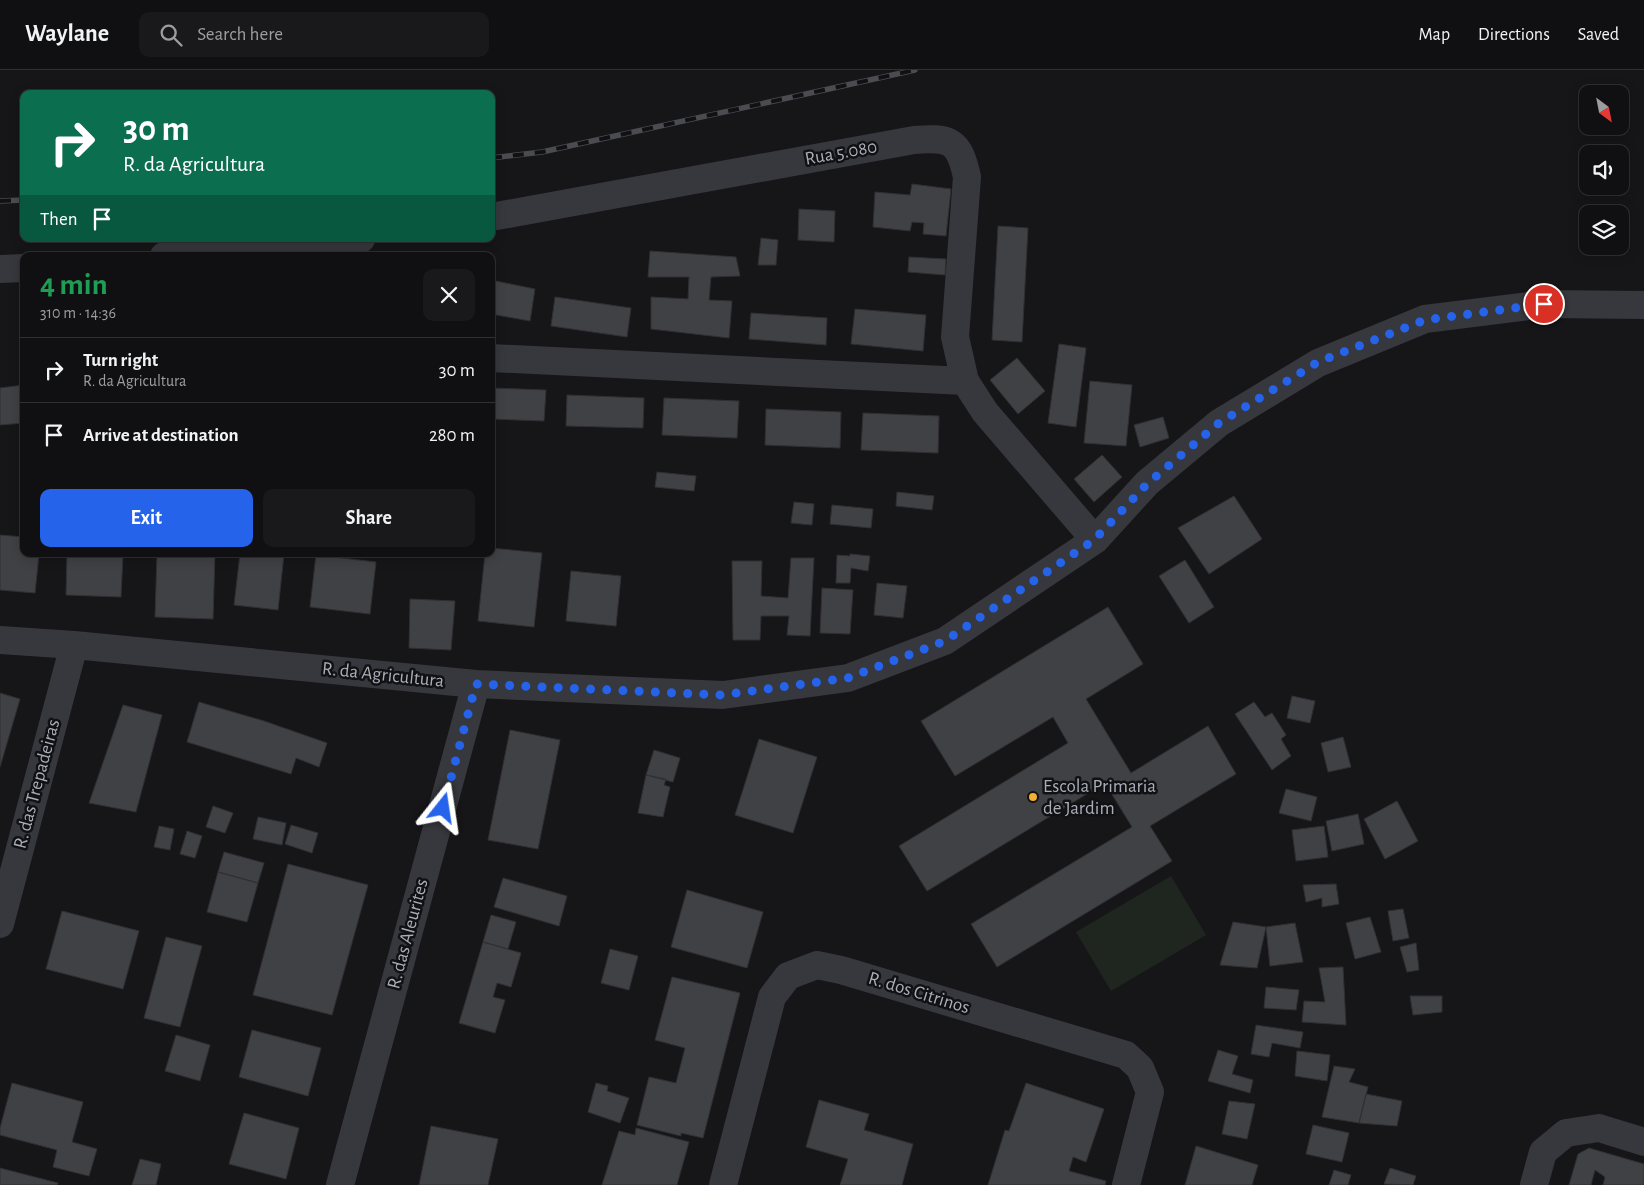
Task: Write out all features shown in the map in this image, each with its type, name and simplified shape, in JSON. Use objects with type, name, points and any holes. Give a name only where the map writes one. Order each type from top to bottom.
[{"type":"street","name":"Rua 5.080","points":[[495,216],[914,140],[939,138],[954,146],[963,157],[967,177],[955,337],[965,381]]},
{"type":"street","points":[[253,252],[336,242]]},
{"type":"street","points":[[0,269],[20,268]]},
{"type":"street","name":"R. da Agricultura","points":[[0,640],[74,645],[476,684],[722,695],[848,678],[945,641],[1094,540],[1147,484],[1219,423],[1318,362],[1425,320],[1544,304],[1644,306]]},
{"type":"street","points":[[495,358],[965,381],[985,412],[1094,540]]},
{"type":"street","name":"R. das Trepadeiras","points":[[0,924],[74,645]]},
{"type":"street","name":"R. das Aleurites","points":[[340,1185],[476,684]]},
{"type":"street","name":"R. dos Citrinos","points":[[723,1185],[772,997],[788,976],[817,965],[841,970],[1126,1055],[1140,1068],[1150,1092],[1126,1185]]},
{"type":"street","points":[[1534,1185],[1543,1152],[1566,1133],[1599,1128],[1644,1142]]},
{"type":"shaded area","points":[[1171,876],[1206,935],[1111,991],[1076,932]]},
{"type":"building","points":[[912,184],[951,189],[946,236],[923,234],[924,223],[912,222],[910,231],[873,227],[875,192],[910,195]]},
{"type":"building","points":[[799,209],[835,211],[834,242],[798,240]]},
{"type":"building","points":[[998,226],[1028,228],[1022,342],[992,340]]},
{"type":"building","points":[[761,238],[778,240],[776,265],[758,265]]},
{"type":"building","points":[[650,251],[736,257],[740,276],[711,277],[709,300],[732,301],[729,338],[651,329],[651,297],[688,299],[689,277],[648,277]]},
{"type":"building","points":[[909,257],[946,259],[945,275],[908,272]]},
{"type":"building","points":[[495,281],[535,289],[530,321],[495,315]]},
{"type":"building","points":[[555,297],[631,308],[627,337],[551,326]]},
{"type":"building","points":[[855,309],[926,315],[923,351],[851,344]]},
{"type":"building","points":[[751,313],[827,318],[826,345],[749,339]]},
{"type":"building","points":[[1059,344],[1086,348],[1076,427],[1048,423]]},
{"type":"building","points":[[1017,358],[1045,391],[1018,414],[990,380]]},
{"type":"building","points":[[1090,381],[1132,385],[1126,446],[1084,443]]},
{"type":"building","points":[[20,386],[20,423],[0,425],[0,388]]},
{"type":"building","points":[[495,388],[546,390],[544,421],[495,419]]},
{"type":"building","points":[[567,395],[644,398],[643,428],[566,426]]},
{"type":"building","points":[[664,398],[739,401],[737,438],[662,435]]},
{"type":"building","points":[[766,409],[841,412],[840,448],[765,445]]},
{"type":"building","points":[[863,413],[939,416],[938,453],[861,450]]},
{"type":"building","points":[[1163,417],[1169,438],[1140,447],[1134,425]]},
{"type":"building","points":[[1102,455],[1122,477],[1094,502],[1074,479]]},
{"type":"building","points":[[657,472],[696,476],[694,491],[655,487]]},
{"type":"building","points":[[897,492],[934,496],[932,510],[896,506]]},
{"type":"building","points":[[1234,496],[1262,539],[1209,574],[1178,528]]},
{"type":"building","points":[[794,502],[814,504],[812,525],[791,523]]},
{"type":"building","points":[[832,505],[873,509],[871,528],[830,524]]},
{"type":"building","points":[[0,535],[20,537],[20,557],[39,557],[35,593],[0,590]]},
{"type":"building","points":[[495,548],[542,553],[534,627],[478,621],[485,557],[495,557]]},
{"type":"building","points":[[850,554],[870,556],[868,571],[851,568],[850,583],[836,583],[837,555],[850,556]]},
{"type":"building","points":[[67,557],[123,557],[121,597],[66,595]]},
{"type":"building","points":[[157,557],[215,557],[213,619],[155,617]]},
{"type":"building","points":[[240,557],[284,557],[278,610],[234,605]]},
{"type":"building","points":[[316,557],[376,562],[370,614],[310,607]]},
{"type":"building","points":[[791,558],[814,558],[810,636],[787,635],[789,616],[761,616],[760,640],[733,640],[732,561],[762,561],[761,596],[788,598]]},
{"type":"building","points":[[1185,560],[1214,607],[1189,623],[1159,576]]},
{"type":"building","points":[[571,571],[621,576],[616,626],[566,621]]},
{"type":"building","points":[[877,583],[907,586],[903,618],[874,615]]},
{"type":"building","points":[[822,588],[853,590],[850,634],[820,633]]},
{"type":"building","points":[[410,599],[455,601],[451,650],[409,648]]},
{"type":"building","points":[[1108,607],[1143,664],[1086,699],[1131,773],[1208,726],[1236,774],[1150,826],[1172,861],[997,967],[971,924],[1132,827],[1105,783],[927,891],[899,846],[1068,743],[1053,717],[955,776],[921,721]]},
{"type":"building","points":[[0,693],[20,699],[0,767]]},
{"type":"building","points":[[1292,696],[1315,701],[1310,723],[1287,718]]},
{"type":"building","points":[[199,702],[264,721],[327,743],[319,767],[296,758],[291,774],[187,742]]},
{"type":"building","points":[[1254,702],[1265,717],[1272,713],[1286,735],[1281,739],[1291,756],[1272,770],[1235,714]]},
{"type":"building","points":[[123,705],[162,715],[136,812],[89,803]]},
{"type":"building","points":[[510,730],[560,740],[538,849],[488,840]]},
{"type":"building","points":[[1343,737],[1351,767],[1328,772],[1321,743]]},
{"type":"building","points":[[759,739],[817,757],[793,833],[735,815]]},
{"type":"building","points":[[654,750],[680,758],[673,782],[646,775]]},
{"type":"building","points":[[646,775],[666,779],[664,785],[670,787],[663,817],[638,813]]},
{"type":"building","points":[[1286,789],[1317,797],[1311,821],[1279,813]]},
{"type":"building","points":[[1397,801],[1418,841],[1385,859],[1364,819]]},
{"type":"building","points":[[213,806],[233,813],[225,833],[206,827]]},
{"type":"building","points":[[1358,814],[1364,844],[1332,851],[1326,821]]},
{"type":"building","points":[[258,817],[286,823],[282,845],[253,839]]},
{"type":"building","points":[[291,825],[318,833],[312,853],[285,844]]},
{"type":"building","points":[[159,826],[174,829],[170,850],[154,847]]},
{"type":"building","points":[[1324,826],[1328,857],[1296,861],[1292,830]]},
{"type":"building","points":[[187,831],[202,836],[195,858],[180,854]]},
{"type":"building","points":[[224,852],[264,863],[258,883],[218,872]]},
{"type":"building","points":[[288,864],[368,885],[332,1015],[253,995]]},
{"type":"building","points":[[218,872],[258,883],[247,922],[207,912]]},
{"type":"building","points":[[503,878],[567,896],[559,926],[494,907]]},
{"type":"building","points":[[1336,884],[1339,904],[1322,907],[1322,898],[1306,902],[1303,885]]},
{"type":"building","points":[[687,890],[763,912],[747,968],[671,947]]},
{"type":"building","points":[[1403,909],[1409,938],[1393,941],[1388,911]]},
{"type":"building","points":[[62,911],[139,931],[123,989],[46,969]]},
{"type":"building","points":[[491,915],[516,922],[508,949],[483,942]]},
{"type":"building","points":[[1370,917],[1381,952],[1355,959],[1346,923]]},
{"type":"building","points":[[1233,922],[1266,927],[1257,968],[1220,965]]},
{"type":"building","points":[[1295,923],[1303,962],[1270,966],[1266,927]]},
{"type":"building","points":[[166,937],[202,946],[180,1027],[144,1018]]},
{"type":"building","points":[[483,942],[521,953],[511,987],[497,983],[493,997],[505,1000],[495,1033],[459,1023]]},
{"type":"building","points":[[1416,943],[1419,970],[1407,972],[1400,947]]},
{"type":"building","points":[[610,949],[638,956],[629,990],[601,983]]},
{"type":"building","points":[[1343,967],[1346,1025],[1302,1022],[1304,1001],[1325,1002],[1319,968]]},
{"type":"building","points":[[672,977],[740,993],[703,1138],[681,1133],[681,1136],[637,1125],[649,1077],[676,1083],[685,1048],[655,1040]]},
{"type":"building","points":[[1266,987],[1299,990],[1296,1010],[1264,1008]]},
{"type":"building","points":[[1410,996],[1442,996],[1442,1012],[1413,1015]]},
{"type":"building","points":[[1256,1025],[1303,1032],[1300,1048],[1272,1043],[1269,1057],[1251,1054]]},
{"type":"building","points":[[252,1030],[321,1048],[308,1096],[239,1077]]},
{"type":"building","points":[[176,1035],[210,1045],[200,1081],[165,1071]]},
{"type":"building","points":[[1218,1050],[1238,1056],[1232,1074],[1253,1080],[1250,1093],[1208,1081]]},
{"type":"building","points":[[1297,1051],[1330,1055],[1327,1081],[1295,1076]]},
{"type":"building","points":[[1334,1066],[1355,1069],[1349,1082],[1368,1087],[1359,1123],[1322,1117]]},
{"type":"building","points":[[12,1083],[83,1102],[72,1142],[97,1149],[89,1176],[53,1167],[57,1150],[0,1135],[0,1128]]},
{"type":"building","points":[[596,1083],[608,1086],[607,1091],[629,1098],[620,1123],[588,1112]]},
{"type":"building","points":[[1026,1083],[1104,1109],[1086,1162],[1073,1157],[1069,1171],[1106,1181],[1105,1185],[988,1185],[1005,1130],[1009,1131]]},
{"type":"building","points":[[1366,1094],[1402,1101],[1397,1126],[1359,1123]]},
{"type":"building","points":[[819,1100],[869,1114],[864,1130],[913,1144],[902,1185],[840,1185],[848,1159],[806,1147]]},
{"type":"building","points":[[1229,1101],[1255,1104],[1247,1139],[1222,1134]]},
{"type":"building","points":[[244,1113],[299,1128],[286,1179],[229,1164]]},
{"type":"building","points":[[1313,1125],[1349,1133],[1342,1162],[1306,1154]]},
{"type":"building","points":[[431,1126],[498,1139],[488,1185],[419,1185]]},
{"type":"building","points":[[636,1128],[689,1142],[677,1185],[602,1185],[619,1131],[635,1135]]},
{"type":"building","points":[[1196,1146],[1258,1165],[1252,1185],[1185,1185]]},
{"type":"building","points":[[1589,1148],[1644,1164],[1644,1185],[1603,1185],[1605,1177],[1595,1170],[1591,1185],[1569,1185],[1578,1154]]},
{"type":"building","points":[[140,1159],[161,1164],[156,1185],[132,1185]]},
{"type":"building","points":[[0,1168],[58,1183],[57,1185],[0,1185]]},
{"type":"building","points":[[1390,1168],[1416,1176],[1413,1185],[1384,1184]]},
{"type":"building","points":[[1334,1170],[1351,1175],[1348,1185],[1329,1185]]},
{"type":"railway","points":[[495,158],[542,152],[915,70]]},
{"type":"railway","points":[[0,201],[20,200]]},
{"type":"place","name":"Escola Primaria de Jardim","points":[[1033,797]]},
{"type":"route","points":[[443,808],[476,684],[722,695],[848,678],[945,641],[1094,540],[1147,484],[1219,423],[1318,362],[1425,320],[1544,304]]}]
